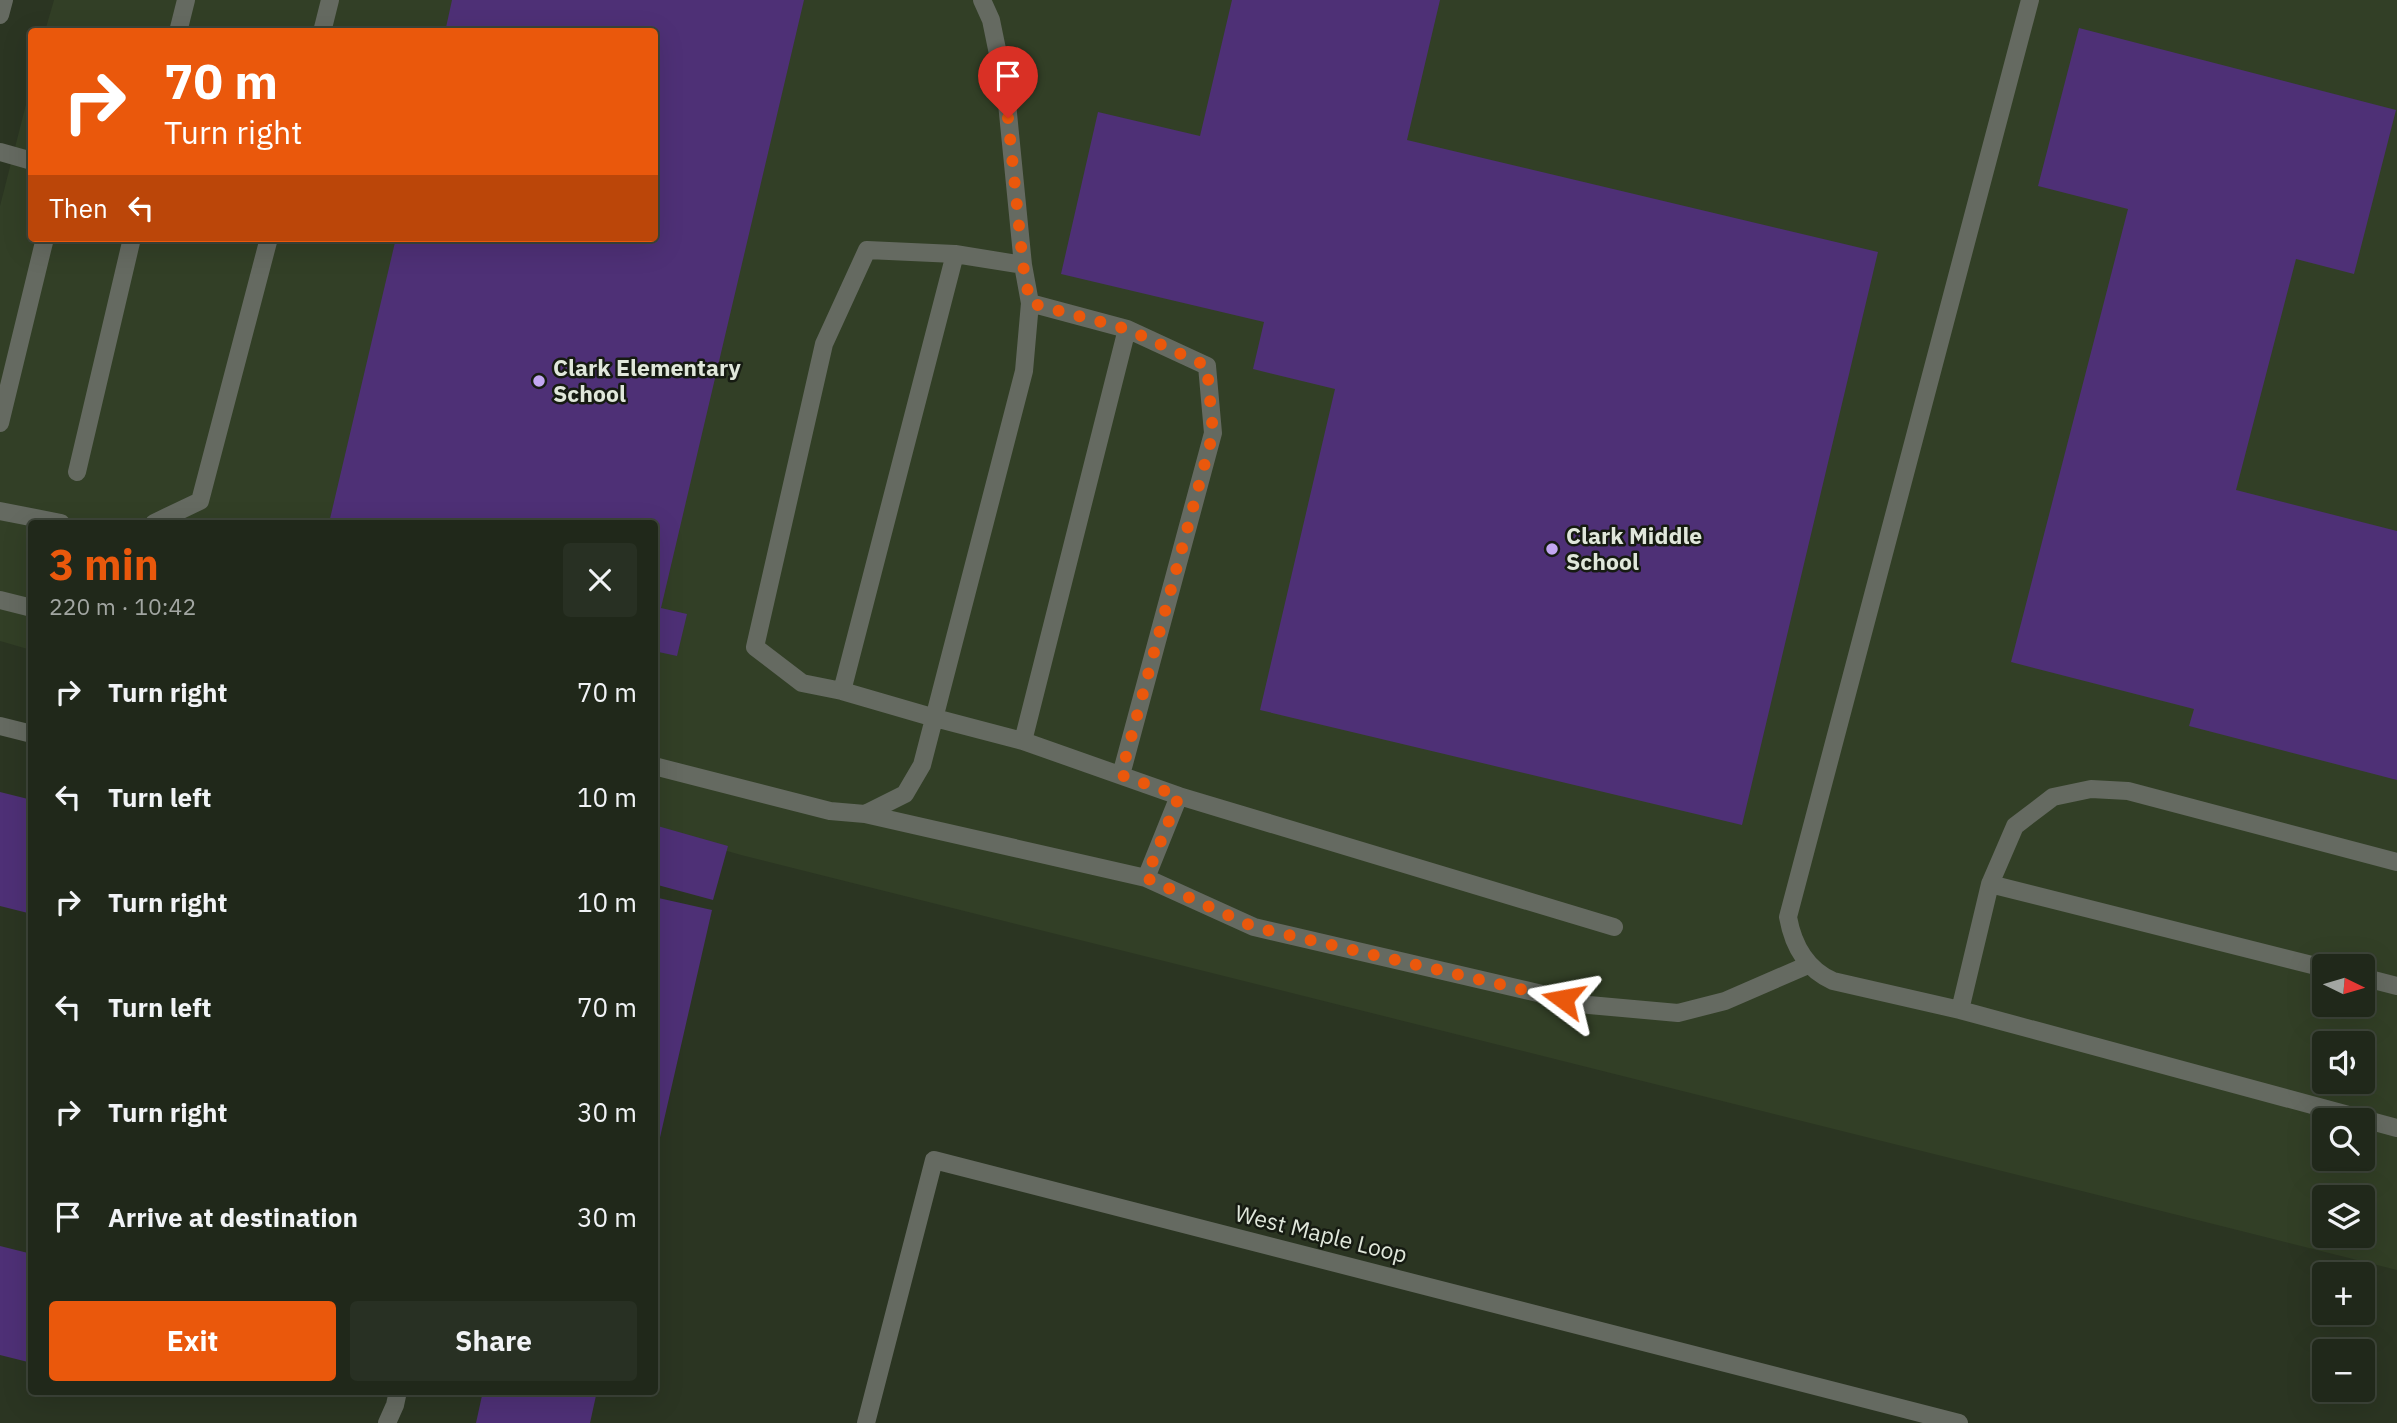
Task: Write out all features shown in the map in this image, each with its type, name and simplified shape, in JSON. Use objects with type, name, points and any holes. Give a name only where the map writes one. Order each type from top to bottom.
[{"type":"street","points":[[0,15],[4,0]]},
{"type":"street","points":[[179,28],[186,0]]},
{"type":"street","points":[[323,28],[330,0]]},
{"type":"street","points":[[865,814],[905,794],[922,765],[1024,371],[1030,303],[1023,265],[1006,93],[991,20],[982,0]]},
{"type":"street","points":[[2030,0],[1788,917],[1790,933],[1808,965],[1818,974],[1833,981],[1960,1010],[2397,1128]]},
{"type":"street","points":[[0,152],[28,160]]},
{"type":"street","points":[[0,423],[44,242]]},
{"type":"street","points":[[77,472],[131,242]]},
{"type":"street","points":[[160,520],[200,501],[268,242]]},
{"type":"street","points":[[1023,265],[955,254],[867,250],[824,344],[755,647],[802,683],[842,691],[1023,741],[1179,796],[1614,927]]},
{"type":"street","points":[[842,691],[955,254]]},
{"type":"street","points":[[1030,303],[1127,329],[1207,366],[1213,433],[1121,775]]},
{"type":"street","points":[[1023,741],[1127,329]]},
{"type":"street","points":[[0,511],[46,520]]},
{"type":"street","points":[[0,600],[28,607]]},
{"type":"street","points":[[0,726],[28,733]]},
{"type":"street","points":[[658,767],[830,811],[865,814],[1146,878],[1254,927],[1589,1005],[1678,1013],[1725,1001],[1808,965]]},
{"type":"street","points":[[1960,1010],[1990,884],[2015,826],[2053,797],[2091,789],[2128,791],[2397,862]]},
{"type":"street","points":[[1146,878],[1179,796]]},
{"type":"street","points":[[1990,884],[2312,965]]},
{"type":"street","points":[[2375,980],[2397,986]]},
{"type":"street","name":"West Maple Loop","points":[[866,1423],[933,1160],[1959,1423]]},
{"type":"street","points":[[387,1423],[397,1395]]},
{"type":"shaded area","points":[[54,0],[2397,0],[2397,1270],[2375,1264],[2375,1262],[2365,1262],[741,855],[658,831],[658,520],[28,520],[28,649],[0,641],[0,206],[28,97],[28,242],[658,242],[658,28],[46,28]]},
{"type":"building","name":"Clark Elementary School","points":[[452,0],[804,0],[661,608],[687,614],[677,656],[658,652],[658,520],[330,520],[395,242],[658,242],[658,28],[446,28]]},
{"type":"building","name":"Clark Middle School","points":[[1232,0],[1440,0],[1407,140],[1878,252],[1742,825],[1260,710],[1335,389],[1253,369],[1264,322],[1061,274],[1098,112],[1200,136]]},
{"type":"building","points":[[2079,28],[2396,110],[2354,274],[2296,259],[2236,490],[2397,531],[2397,780],[2189,726],[2194,709],[2011,662],[2128,209],[2038,186]]},
{"type":"building","points":[[0,792],[28,799],[28,913],[0,906]]},
{"type":"building","points":[[658,826],[728,846],[713,900],[658,885]]},
{"type":"building","points":[[658,898],[712,910],[658,1146]]},
{"type":"building","points":[[0,1246],[28,1253],[28,1362],[0,1355]]},
{"type":"building","points":[[482,1395],[596,1395],[590,1423],[476,1423]]},
{"type":"place","name":"Clark Elementary School","points":[[539,381]]},
{"type":"place","name":"Clark Middle School","points":[[1552,549]]},
{"type":"route","points":[[1008,118],[1023,265],[1030,303],[1127,329],[1207,366],[1213,433],[1121,775],[1179,796],[1146,878],[1254,927],[1563,999]]}]
